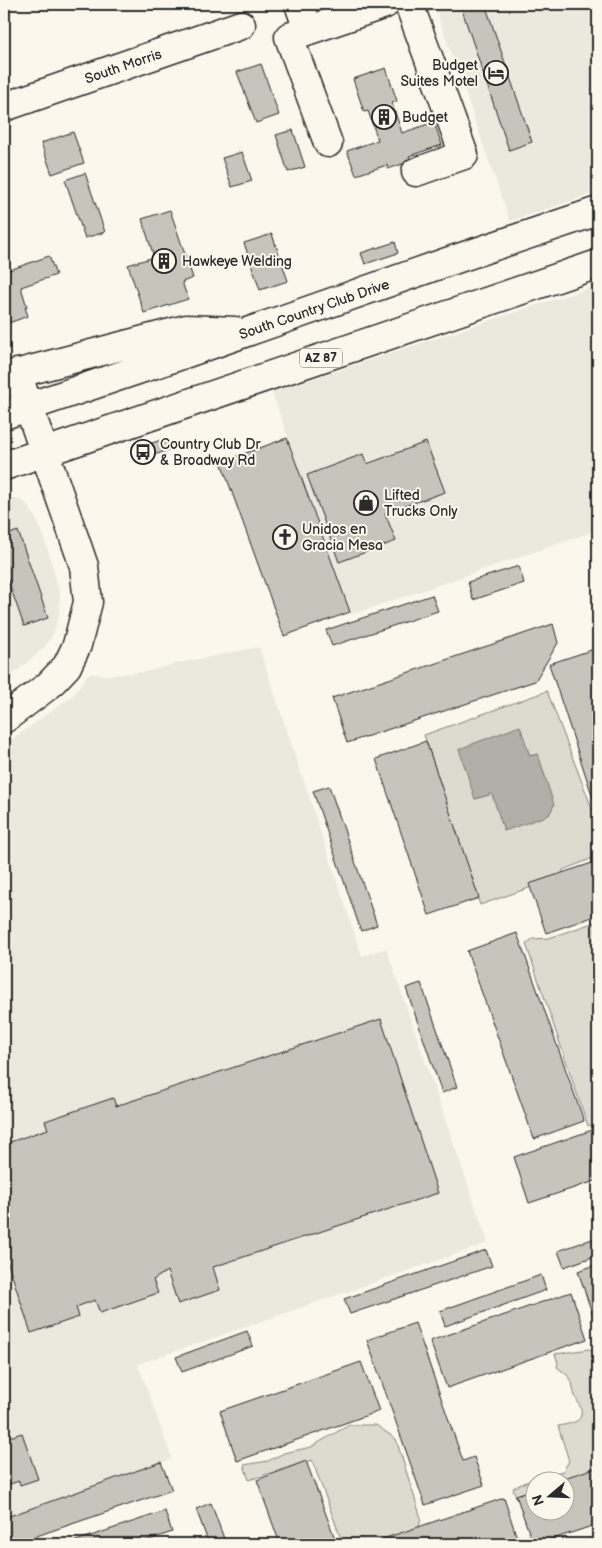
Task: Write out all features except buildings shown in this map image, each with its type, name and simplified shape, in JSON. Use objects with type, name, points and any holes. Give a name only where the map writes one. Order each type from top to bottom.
[{"type":"main road","points":[[299,4],[308,30]]},
{"type":"main road","points":[[328,144],[289,37],[385,4]]},
{"type":"main road","points":[[409,4],[464,155],[416,172]]},
{"type":"main road","name":"South Morris","points":[[4,107],[241,25]]},
{"type":"main road","name":"South Country Club Drive","points":[[4,414],[598,211]]},
{"type":"main road","name":"AZ 87","points":[[4,466],[598,264]]},
{"type":"main road","points":[[4,719],[49,685],[67,666],[77,646],[88,602],[84,566],[29,406],[10,375],[186,329],[249,331]]},
{"type":"shaded area","points":[[434,4],[598,4],[598,192],[510,221]]},
{"type":"shaded area","points":[[598,285],[598,530],[351,615],[272,392]]},
{"type":"shaded area","points":[[12,498],[25,502],[34,515],[44,537],[60,594],[59,615],[54,632],[44,648],[4,682],[4,505]]},
{"type":"shaded area","points":[[259,647],[362,956],[386,948],[488,1243],[138,1364],[172,1459],[4,1518],[4,745],[74,695],[88,674],[110,675],[145,672],[179,663]]},
{"type":"shaded area","points":[[547,691],[598,824],[598,856],[563,870],[563,876],[480,905],[424,735]],"holes":[[[529,753],[530,756],[537,754],[545,780],[505,830],[492,794],[475,799]]]},
{"type":"shaded area","points":[[520,726],[530,756],[538,754],[554,805],[549,815],[504,831],[492,794],[475,799],[459,749]]},
{"type":"shaded area","points":[[598,921],[598,1123],[588,1126],[526,944],[533,939],[549,938]]},
{"type":"shaded area","points":[[589,1349],[598,1353],[598,1466],[574,1477],[574,1470],[564,1470],[569,1461],[558,1426],[570,1424],[578,1420],[581,1410],[571,1380],[557,1367],[558,1363],[555,1354]]},
{"type":"shaded area","points":[[349,1425],[376,1425],[396,1439],[421,1518],[419,1527],[400,1539],[386,1544],[343,1544],[312,1460],[249,1480],[244,1465],[268,1461],[284,1453],[311,1447]]},
{"type":"shaded area","points":[[524,1483],[524,1497],[517,1500],[513,1488]]},
{"type":"place","name":"Budget Suites Motel","points":[[496,73]]},
{"type":"place","name":"Budget","points":[[384,117]]},
{"type":"place","name":"Hawkeye Welding","points":[[164,261]]},
{"type":"place","name":"Country Club Dr & Broadway Rd","points":[[143,452]]},
{"type":"place","name":"Lifted Trucks Only","points":[[366,503]]},
{"type":"place","name":"Unidos en Gracia Mesa","points":[[285,537]]}]
